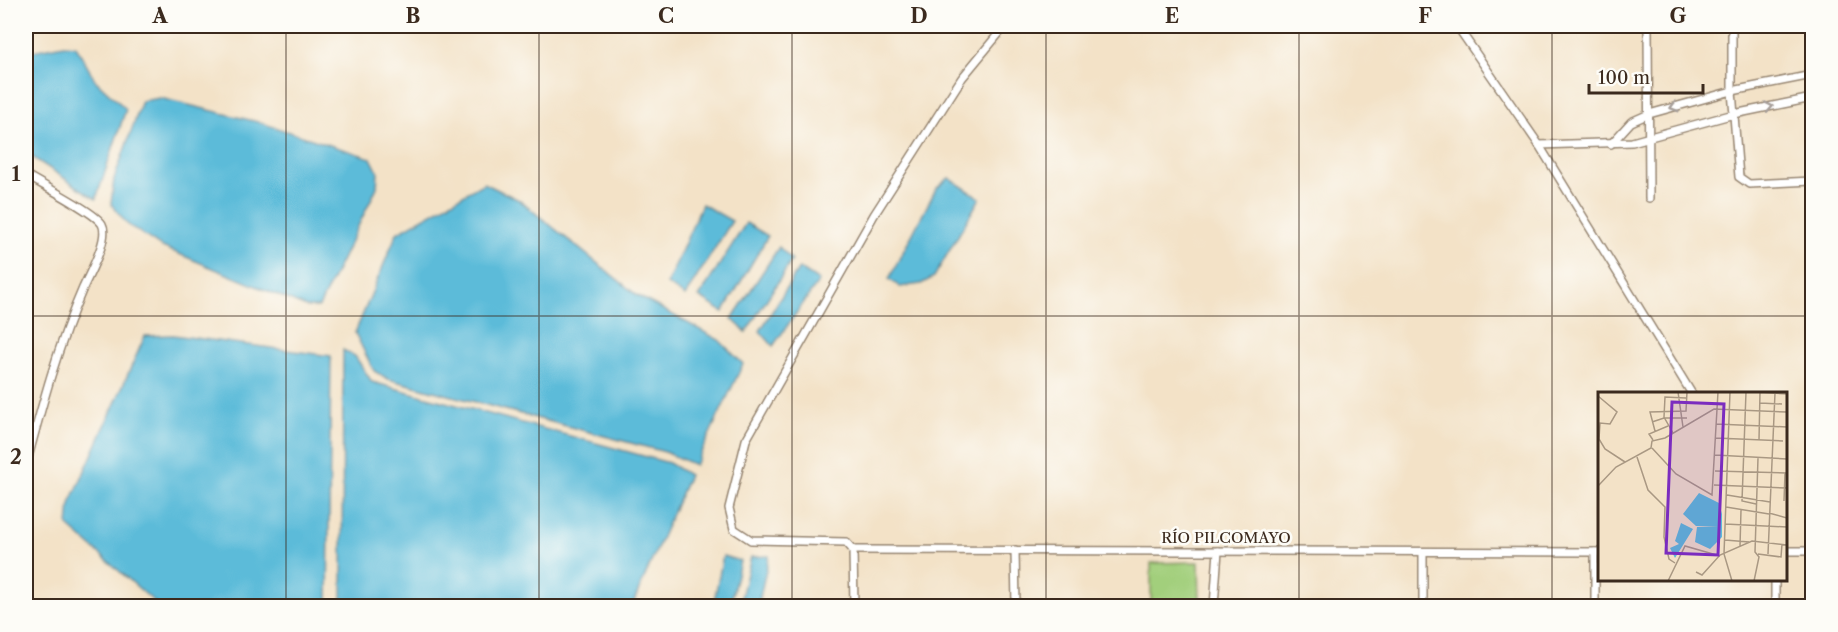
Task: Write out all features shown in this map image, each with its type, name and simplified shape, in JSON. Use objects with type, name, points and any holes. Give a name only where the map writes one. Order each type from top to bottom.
[{"type":"street","name":"RÍO PILCOMAYO","points":[[1005,26],[962,78],[874,215],[746,440],[729,508],[734,529],[751,540],[846,542],[853,549],[1597,552]]},
{"type":"street","points":[[1648,26],[1649,198]]},
{"type":"street","points":[[1732,26],[1732,91],[1736,170],[1743,181],[1749,184],[1812,181]]},
{"type":"street","points":[[1461,27],[1539,145],[1691,392]]},
{"type":"street","points":[[1611,144],[1631,122],[1649,114],[1732,91],[1812,75]]},
{"type":"street","points":[[1539,145],[1611,144],[1649,137],[1734,114],[1812,98]]},
{"type":"street","points":[[26,175],[87,212],[100,221],[104,227],[103,243],[67,324],[26,465]]},
{"type":"street","points":[[853,549],[854,606]]},
{"type":"street","points":[[1015,550],[1016,606]]},
{"type":"street","points":[[1214,606],[1218,551]]},
{"type":"street","points":[[1787,551],[1812,552]]},
{"type":"street","points":[[1423,552],[1423,606]]},
{"type":"street","points":[[1595,606],[1597,552]]},
{"type":"street","points":[[1775,581],[1775,606]]},
{"type":"green space","points":[[1199,562],[1200,606],[1151,606],[1151,563]]},
{"type":"water","points":[[64,45],[76,46],[95,80],[126,109],[96,199],[26,153],[26,52]]},
{"type":"water","points":[[160,98],[258,122],[371,158],[378,172],[377,187],[319,307],[306,307],[160,246],[127,224],[111,204],[114,179],[142,101]]},
{"type":"water","points":[[949,178],[980,198],[934,277],[921,284],[900,287],[889,279],[936,189]]},
{"type":"water","points":[[484,183],[519,200],[638,296],[719,340],[743,364],[695,465],[665,452],[388,379],[374,371],[355,333],[397,233]]},
{"type":"water","points":[[702,204],[732,221],[685,296],[667,284]]},
{"type":"water","points":[[746,223],[768,236],[723,312],[699,297]]},
{"type":"water","points":[[779,247],[792,260],[746,332],[732,319]]},
{"type":"water","points":[[799,268],[819,281],[773,346],[760,331]]},
{"type":"water","points":[[173,335],[331,356],[328,606],[159,606],[68,526],[70,504],[145,336]]},
{"type":"water","points":[[343,350],[355,356],[372,382],[669,463],[689,475],[632,606],[342,606]]},
{"type":"water","points":[[723,556],[740,561],[730,606],[713,606]]},
{"type":"water","points":[[769,556],[758,606],[739,606],[751,557]]}]
